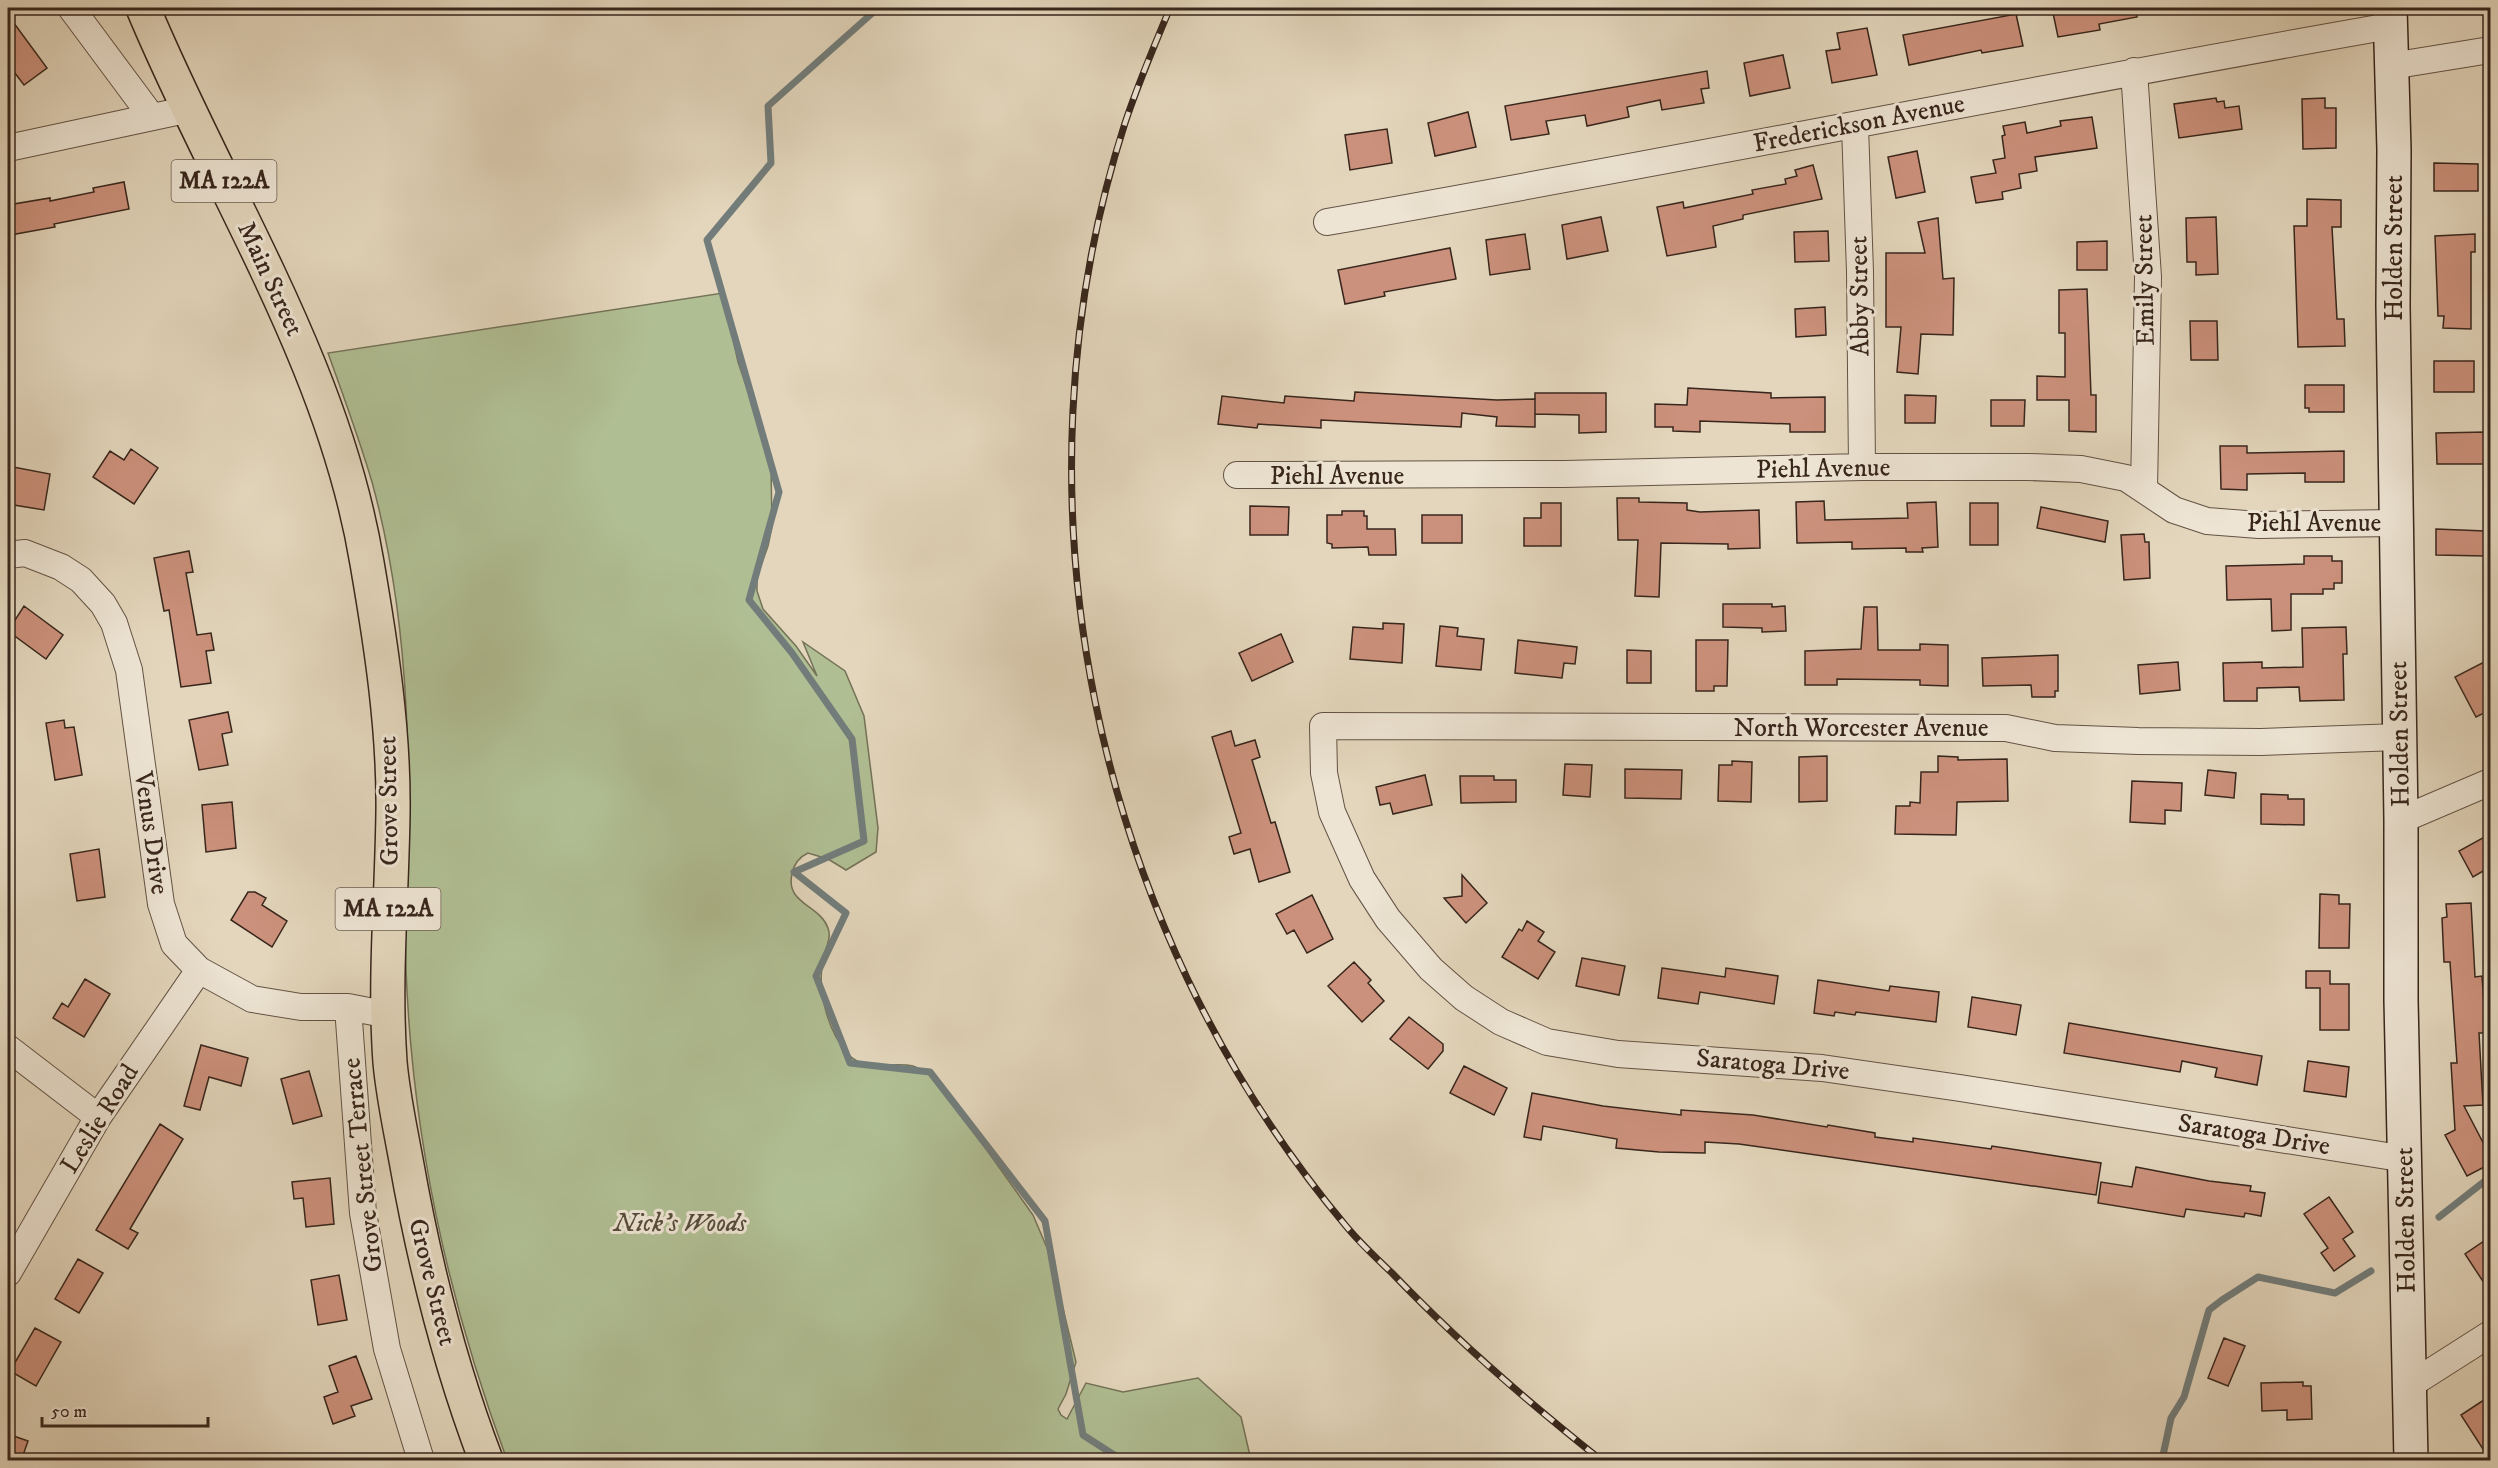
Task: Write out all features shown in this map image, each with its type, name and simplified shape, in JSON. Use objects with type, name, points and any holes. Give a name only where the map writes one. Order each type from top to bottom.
[{"type":"main road","name":"Main Street","points":[[143,8],[305,355]]},
{"type":"main road","name":"Holden Street","points":[[2390,17],[2394,150],[2393,306],[2401,820],[2401,1000],[2411,1461]]},
{"type":"main road","name":"Grove Street","points":[[305,355],[346,472],[357,516],[367,562],[387,711],[392,761],[393,811],[388,911],[390,1060],[396,1110],[417,1228],[450,1354],[486,1461]]},
{"type":"street","points":[[71,8],[152,117]]},
{"type":"street","name":"Frederickson Avenue","points":[[1327,222],[1855,126],[2134,71],[2390,17]]},
{"type":"street","points":[[2391,66],[2490,50]]},
{"type":"street","name":"Emily Street","points":[[2134,71],[2148,277],[2144,489]]},
{"type":"street","points":[[8,148],[190,109]]},
{"type":"street","name":"Abby Street","points":[[1855,126],[1860,272],[1862,467]]},
{"type":"street","name":"Piehl Avenue","points":[[1237,475],[1541,474],[1862,467],[2081,469],[2126,478],[2174,510],[2207,521],[2259,525],[2396,523]]},
{"type":"street","name":"Venus Drive","points":[[8,555],[25,554],[61,567],[81,580],[103,604],[114,623],[129,670],[161,904],[174,944],[199,970],[252,999],[301,1007],[348,1007],[389,1015]]},
{"type":"street","name":"North Worcester Avenue","points":[[1323,726],[2006,728],[2055,738],[2261,742],[2399,737]]},
{"type":"street","name":"Saratoga Drive","points":[[1323,726],[1324,773],[1332,812],[1374,900],[1444,983],[1479,1009],[1547,1042],[1618,1054],[1822,1068],[2406,1159]]},
{"type":"street","points":[[2401,820],[2490,783]]},
{"type":"street","name":"Leslie Road","points":[[8,1273],[98,1117],[199,970]]},
{"type":"street","name":"Grove Street Terrace","points":[[348,1007],[363,1214],[387,1349],[421,1461]]},
{"type":"street","points":[[8,1048],[98,1117]]},
{"type":"street","points":[[2410,1385],[2490,1334]]},
{"type":"green space","name":"Nick's Woods","points":[[723,293],[738,362],[765,441],[771,466],[772,527],[757,577],[757,591],[763,609],[796,646],[817,676],[803,642],[845,671],[864,716],[878,828],[876,852],[846,870],[828,859],[808,853],[797,861],[791,884],[798,898],[824,920],[828,928],[829,936],[823,959],[821,983],[825,1009],[834,1034],[855,1060],[870,1065],[913,1066],[937,1080],[1033,1215],[1050,1255],[1076,1362],[1066,1394],[1058,1409],[1061,1415],[1067,1419],[1086,1383],[1123,1392],[1198,1378],[1241,1417],[1251,1460],[507,1460],[458,1308],[424,1153],[411,1047],[406,982],[407,732],[399,621],[385,537],[372,482],[328,353]]},
{"type":"building","points":[[2052,8],[2136,8],[2137,17],[2099,24],[2100,30],[2058,37]]},
{"type":"building","points":[[2016,14],[2023,46],[1982,53],[1981,50],[1909,65],[1903,35]]},
{"type":"building","points":[[8,15],[47,68],[24,85],[8,64]]},
{"type":"building","points":[[1867,28],[1877,75],[1832,83],[1826,51],[1840,49],[1837,33]]},
{"type":"building","points":[[1783,55],[1790,88],[1750,96],[1744,63]]},
{"type":"building","points":[[1707,71],[1709,88],[1701,89],[1704,103],[1662,110],[1660,100],[1627,107],[1629,117],[1587,126],[1585,115],[1546,121],[1549,134],[1511,140],[1505,106]]},
{"type":"building","points":[[2216,98],[2217,102],[2224,101],[2225,108],[2239,106],[2242,129],[2179,138],[2174,104]]},
{"type":"building","points":[[2325,98],[2325,108],[2336,108],[2336,148],[2303,149],[2302,99]]},
{"type":"building","points":[[1468,112],[1476,147],[1435,156],[1428,123]]},
{"type":"building","points":[[2092,117],[2097,148],[2035,157],[2037,171],[2019,174],[2021,188],[2002,192],[2003,199],[1976,203],[1971,177],[1996,173],[1993,160],[2005,158],[2003,126],[2025,122],[2027,133],[2061,126],[2060,121]]},
{"type":"building","points":[[1387,129],[1392,163],[1350,170],[1345,135]]},
{"type":"building","points":[[1917,151],[1925,192],[1896,198],[1888,157]]},
{"type":"building","points":[[2434,163],[2478,164],[2478,191],[2434,191]]},
{"type":"building","points":[[1813,165],[1822,199],[1743,215],[1743,219],[1713,226],[1716,247],[1667,256],[1657,207],[1683,202],[1684,208],[1753,194],[1752,190],[1786,184],[1785,179],[1797,176],[1795,170]]},
{"type":"building","points":[[124,182],[129,209],[10,235],[8,205],[50,198],[50,201],[94,192],[93,188]]},
{"type":"building","points":[[2307,199],[2341,200],[2341,227],[2332,227],[2337,319],[2344,319],[2345,346],[2298,347],[2294,226],[2307,226]]},
{"type":"building","points":[[1601,217],[1608,251],[1567,259],[1562,225]]},
{"type":"building","points":[[2216,217],[2218,274],[2196,275],[2196,262],[2187,262],[2186,218]]},
{"type":"building","points":[[1938,218],[1943,279],[1954,278],[1953,335],[1921,334],[1918,374],[1897,372],[1901,327],[1886,327],[1886,253],[1925,253],[1918,222]]},
{"type":"building","points":[[1828,231],[1829,261],[1795,262],[1794,232]]},
{"type":"building","points":[[1525,234],[1530,269],[1490,275],[1486,240]]},
{"type":"building","points":[[2475,234],[2475,252],[2471,252],[2471,329],[2443,328],[2444,316],[2438,316],[2435,236]]},
{"type":"building","points":[[2107,241],[2107,270],[2077,270],[2077,242]]},
{"type":"building","points":[[1450,248],[1456,279],[1384,292],[1385,296],[1345,304],[1338,270]]},
{"type":"building","points":[[2087,289],[2091,395],[2096,395],[2096,432],[2069,431],[2069,400],[2037,400],[2037,376],[2065,377],[2065,333],[2059,333],[2059,290]]},
{"type":"building","points":[[1825,307],[1826,335],[1796,337],[1795,309]]},
{"type":"building","points":[[2190,321],[2217,321],[2218,360],[2191,360]]},
{"type":"building","points":[[2434,361],[2474,361],[2474,392],[2434,392]]},
{"type":"building","points":[[2305,385],[2344,385],[2344,412],[2309,412],[2309,408],[2305,408]]},
{"type":"building","points":[[1688,388],[1771,393],[1771,398],[1825,397],[1825,432],[1790,432],[1790,424],[1700,421],[1700,432],[1673,431],[1673,427],[1655,427],[1655,404],[1687,405]]},
{"type":"building","points":[[1355,392],[1497,400],[1535,399],[1535,427],[1496,426],[1497,417],[1462,413],[1461,427],[1321,420],[1321,428],[1258,424],[1257,428],[1218,424],[1222,396],[1284,403],[1285,396],[1354,401]]},
{"type":"building","points":[[1535,393],[1606,393],[1606,432],[1579,433],[1579,415],[1535,414]]},
{"type":"building","points":[[1905,395],[1936,396],[1935,423],[1905,423]]},
{"type":"building","points":[[1991,400],[2025,400],[2024,426],[1991,426]]},
{"type":"building","points":[[2486,432],[2486,464],[2437,464],[2436,433]]},
{"type":"building","points":[[2220,446],[2247,446],[2247,453],[2344,451],[2344,482],[2305,482],[2305,473],[2247,474],[2247,490],[2221,489]]},
{"type":"building","points":[[131,449],[158,468],[134,504],[93,477],[110,451],[124,460]]},
{"type":"building","points":[[8,466],[50,474],[44,510],[8,504]]},
{"type":"building","points":[[1617,498],[1639,498],[1639,502],[1687,503],[1687,510],[1700,512],[1759,510],[1760,548],[1728,549],[1728,544],[1661,543],[1659,597],[1635,596],[1638,540],[1618,540]]},
{"type":"building","points":[[1824,501],[1825,520],[1908,518],[1907,503],[1936,502],[1938,547],[1922,548],[1923,552],[1906,552],[1906,548],[1852,549],[1852,542],[1797,543],[1796,502]]},
{"type":"building","points":[[1541,503],[1561,503],[1561,546],[1524,546],[1524,518],[1541,518]]},
{"type":"building","points":[[1970,503],[1998,503],[1998,545],[1970,545]]},
{"type":"building","points":[[1250,506],[1289,507],[1288,535],[1250,535]]},
{"type":"building","points":[[2041,507],[2108,521],[2105,542],[2037,528]]},
{"type":"building","points":[[1342,511],[1364,511],[1364,516],[1367,516],[1367,529],[1395,529],[1396,555],[1369,555],[1368,547],[1332,548],[1332,544],[1327,543],[1327,515],[1342,515]]},
{"type":"building","points":[[1422,515],[1462,515],[1462,543],[1422,543]]},
{"type":"building","points":[[2436,529],[2485,531],[2485,556],[2436,555]]},
{"type":"building","points":[[2144,534],[2145,542],[2149,542],[2150,578],[2124,580],[2121,535]]},
{"type":"building","points":[[189,551],[193,572],[186,573],[197,635],[211,633],[214,650],[206,651],[211,683],[181,687],[169,610],[164,611],[154,558]]},
{"type":"building","points":[[2304,556],[2332,556],[2332,561],[2342,561],[2342,583],[2334,583],[2334,589],[2323,589],[2323,594],[2291,594],[2291,630],[2272,631],[2271,599],[2227,600],[2226,566],[2304,564]]},
{"type":"building","points":[[1723,604],[1785,606],[1786,631],[1762,632],[1762,628],[1723,627]]},
{"type":"building","points":[[24,606],[63,635],[46,659],[8,631]]},
{"type":"building","points":[[1864,607],[1877,607],[1878,650],[1920,650],[1920,644],[1948,645],[1948,686],[1920,685],[1920,680],[1837,679],[1837,685],[1805,685],[1805,651],[1861,649]]},
{"type":"building","points":[[1383,623],[1404,624],[1402,663],[1350,659],[1353,627],[1383,629]]},
{"type":"building","points":[[1440,626],[1458,628],[1457,636],[1484,639],[1481,670],[1436,666]]},
{"type":"building","points":[[2346,627],[2347,654],[2343,654],[2344,700],[2300,701],[2299,687],[2257,688],[2257,701],[2224,701],[2223,663],[2262,662],[2262,668],[2303,667],[2302,628]]},
{"type":"building","points":[[1281,634],[1293,662],[1252,681],[1239,653]]},
{"type":"building","points":[[1518,640],[1577,647],[1575,664],[1564,663],[1562,678],[1515,673]]},
{"type":"building","points":[[1696,640],[1728,640],[1727,686],[1714,686],[1714,691],[1696,691]]},
{"type":"building","points":[[1627,650],[1651,651],[1651,683],[1627,683]]},
{"type":"building","points":[[2058,655],[2058,691],[2055,691],[2055,697],[2032,697],[2031,685],[1983,686],[1982,658]]},
{"type":"building","points":[[2490,659],[2490,710],[2476,717],[2455,677]]},
{"type":"building","points":[[2178,662],[2180,690],[2140,694],[2138,665]]},
{"type":"building","points":[[228,712],[232,732],[222,734],[228,765],[199,770],[189,720]]},
{"type":"building","points":[[64,720],[65,728],[74,727],[82,775],[55,780],[46,723]]},
{"type":"building","points":[[1231,731],[1235,746],[1255,740],[1260,757],[1252,760],[1271,823],[1275,822],[1290,872],[1259,882],[1250,849],[1234,854],[1229,837],[1241,833],[1212,737]]},
{"type":"building","points":[[1827,756],[1827,801],[1799,802],[1799,757]]},
{"type":"building","points":[[1938,756],[1958,757],[1958,760],[2007,759],[2008,801],[1957,802],[1956,835],[1895,834],[1896,806],[1910,806],[1910,802],[1920,803],[1921,772],[1938,772]]},
{"type":"building","points":[[1732,761],[1752,762],[1751,802],[1718,801],[1719,765],[1732,765]]},
{"type":"building","points":[[1565,764],[1592,765],[1590,797],[1563,795]]},
{"type":"building","points":[[1625,769],[1682,770],[1681,799],[1625,798]]},
{"type":"building","points":[[2208,770],[2236,773],[2234,798],[2205,795]]},
{"type":"building","points":[[1425,775],[1432,805],[1393,814],[1390,803],[1380,805],[1376,787]]},
{"type":"building","points":[[1460,776],[1494,776],[1494,780],[1516,780],[1516,802],[1461,803]]},
{"type":"building","points":[[2132,781],[2182,783],[2181,811],[2165,810],[2165,824],[2130,822]]},
{"type":"building","points":[[2261,794],[2288,795],[2288,799],[2304,799],[2304,825],[2261,824]]},
{"type":"building","points":[[232,802],[236,848],[206,852],[202,805]]},
{"type":"building","points":[[2490,834],[2490,867],[2473,877],[2459,851]]},
{"type":"building","points":[[99,849],[105,897],[77,901],[70,854]]},
{"type":"building","points":[[1462,875],[1487,903],[1466,923],[1444,898],[1462,896]]},
{"type":"building","points":[[248,892],[255,892],[266,898],[262,905],[287,921],[272,947],[231,920]]},
{"type":"building","points":[[2320,894],[2339,895],[2339,904],[2350,904],[2349,948],[2319,948]]},
{"type":"building","points":[[1312,895],[1333,939],[1307,953],[1294,930],[1287,934],[1276,914]]},
{"type":"building","points":[[2471,903],[2475,977],[2482,976],[2486,1033],[2479,1033],[2483,1105],[2464,1106],[2490,1156],[2490,1164],[2467,1176],[2445,1135],[2455,1130],[2451,1063],[2457,1063],[2450,962],[2444,962],[2442,918],[2447,917],[2446,904]]},
{"type":"building","points":[[1527,921],[1544,932],[1538,941],[1555,952],[1538,979],[1502,957],[1519,929],[1522,931]]},
{"type":"building","points":[[1582,958],[1625,966],[1619,995],[1576,986]]},
{"type":"building","points":[[1354,962],[1371,980],[1368,983],[1384,1001],[1362,1022],[1328,986]]},
{"type":"building","points":[[1662,968],[1725,977],[1726,968],[1778,976],[1774,1004],[1700,992],[1698,1004],[1658,998]]},
{"type":"building","points":[[2306,971],[2330,971],[2330,984],[2349,984],[2349,1030],[2320,1030],[2320,988],[2306,988]]},
{"type":"building","points":[[85,979],[110,994],[84,1037],[53,1018],[62,1003],[68,1007]]},
{"type":"building","points":[[1818,980],[1889,991],[1890,986],[1939,992],[1936,1022],[1856,1012],[1855,1015],[1835,1012],[1834,1016],[1814,1013]]},
{"type":"building","points":[[1972,997],[2021,1005],[2016,1035],[1968,1027]]},
{"type":"building","points":[[1409,1017],[1443,1044],[1443,1051],[1428,1069],[1390,1039]]},
{"type":"building","points":[[2069,1023],[2262,1056],[2257,1085],[2215,1077],[2217,1068],[2182,1061],[2180,1072],[2064,1053]]},
{"type":"building","points":[[201,1045],[248,1058],[241,1086],[209,1077],[200,1110],[184,1106]]},
{"type":"building","points":[[2308,1061],[2349,1067],[2346,1097],[2304,1091]]},
{"type":"building","points":[[1464,1066],[1507,1088],[1494,1115],[1450,1093]]},
{"type":"building","points":[[309,1071],[322,1116],[293,1124],[281,1079]]},
{"type":"building","points":[[1532,1093],[1603,1106],[1681,1115],[1681,1110],[1753,1115],[1875,1133],[1875,1137],[1913,1142],[1913,1138],[1991,1149],[1992,1146],[2101,1163],[2096,1195],[1739,1144],[1705,1142],[1705,1153],[1659,1152],[1616,1148],[1617,1139],[1543,1126],[1541,1140],[1524,1137]]},
{"type":"building","points":[[160,1124],[183,1139],[130,1229],[138,1233],[128,1249],[96,1230]]},
{"type":"building","points":[[2136,1167],[2209,1181],[2251,1186],[2250,1191],[2265,1193],[2261,1216],[2245,1213],[2244,1217],[2186,1209],[2184,1217],[2098,1203],[2101,1182],[2132,1187]]},
{"type":"building","points":[[330,1178],[334,1224],[306,1227],[303,1198],[294,1199],[292,1182]]},
{"type":"building","points":[[2329,1197],[2353,1232],[2343,1239],[2355,1256],[2334,1271],[2321,1253],[2328,1248],[2304,1214]]},
{"type":"building","points":[[2490,1237],[2490,1292],[2465,1254]]},
{"type":"building","points":[[78,1259],[103,1273],[79,1313],[55,1299]]},
{"type":"building","points":[[339,1275],[347,1320],[318,1325],[311,1280]]},
{"type":"building","points":[[35,1328],[61,1342],[36,1386],[10,1371]]},
{"type":"building","points":[[2224,1338],[2245,1346],[2228,1386],[2208,1378]]},
{"type":"building","points":[[356,1356],[372,1399],[351,1406],[355,1416],[333,1424],[324,1397],[338,1392],[329,1366]]},
{"type":"building","points":[[2303,1382],[2303,1386],[2311,1386],[2312,1419],[2287,1420],[2287,1410],[2262,1411],[2261,1383]]},
{"type":"building","points":[[2490,1396],[2490,1460],[2461,1415]]},
{"type":"building","points":[[8,1434],[28,1441],[21,1461],[8,1461]]},
{"type":"waterway","points":[[878,8],[768,106],[771,163],[707,240],[779,492],[749,600],[792,653],[852,739],[864,841],[794,872],[846,913],[816,976],[850,1063],[930,1072],[1045,1221],[1083,1435],[1122,1460]]},
{"type":"waterway","points":[[2439,1217],[2490,1177]]},
{"type":"waterway","points":[[2162,1460],[2171,1418],[2184,1397],[2209,1310],[2258,1277],[2335,1293],[2371,1271]]},
{"type":"railway","points":[[1170,8],[1125,123],[1089,266],[1073,411],[1075,557],[1095,702],[1133,844],[1188,979],[1259,1108],[1346,1226],[1467,1347],[1601,1460]]}]
